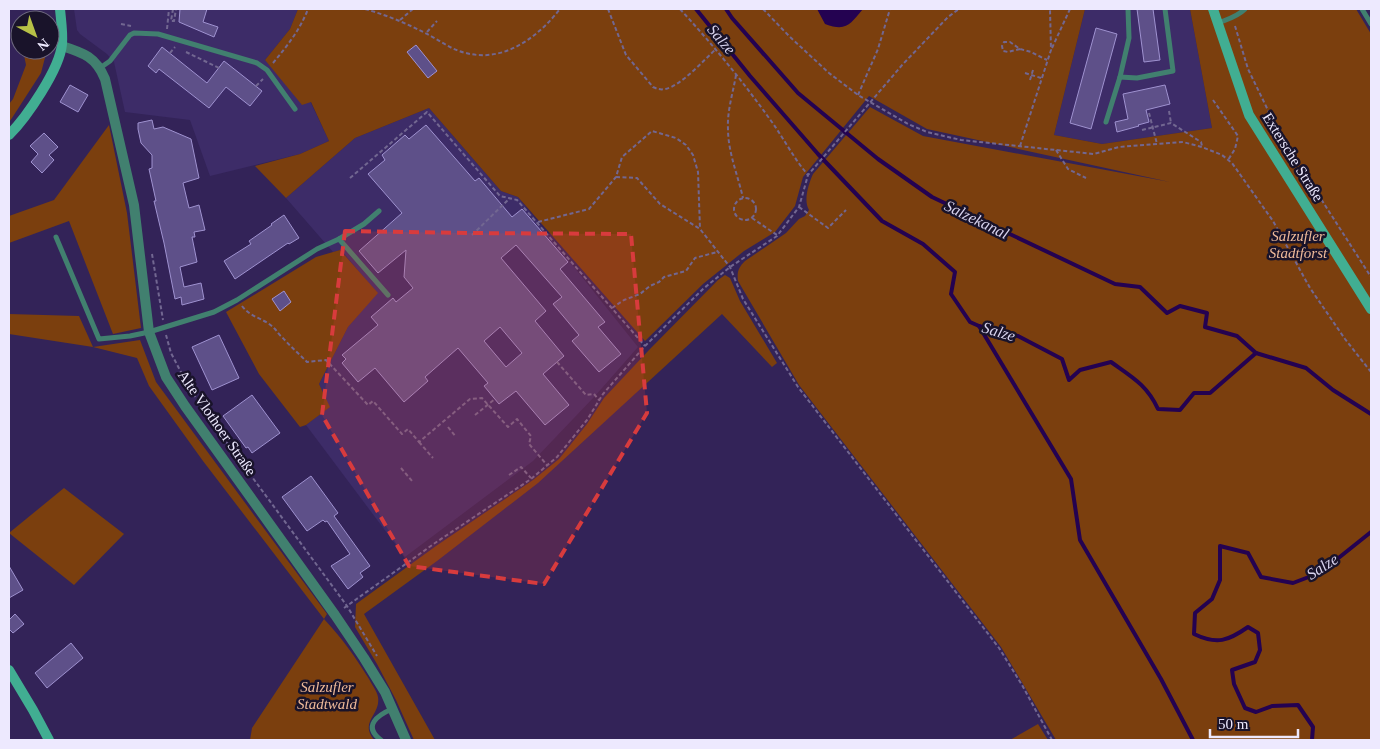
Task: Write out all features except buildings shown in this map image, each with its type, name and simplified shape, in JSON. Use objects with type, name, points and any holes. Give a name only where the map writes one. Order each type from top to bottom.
[{"type":"main road","points":[[9,135],[21,122],[52,73],[62,46],[60,9]]},
{"type":"main road","name":"Extersche Straße","points":[[1213,9],[1249,115],[1371,309]]},
{"type":"main road","points":[[9,670],[49,740]]},
{"type":"street","points":[[62,46],[92,58],[100,68]]},
{"type":"street","name":"Alte Vlothoer Straße","points":[[100,68],[105,79],[134,205],[149,332],[166,377],[335,615],[385,692],[402,739]]},
{"type":"lane","points":[[1106,122],[1120,77],[1129,38],[1128,9]]},
{"type":"lane","points":[[1120,77],[1137,78],[1173,72],[1165,9]]},
{"type":"lane","points":[[1218,23],[1233,18],[1245,9]]},
{"type":"lane","points":[[1362,9],[1371,24]]},
{"type":"lane","points":[[100,68],[110,61],[130,35],[134,33],[167,36],[256,63],[266,70],[294,109]]},
{"type":"lane","points":[[56,237],[99,339],[149,332],[214,312],[237,300],[317,249],[364,224],[379,211]]},
{"type":"lane","points":[[338,239],[388,295]]},
{"type":"lane","points":[[380,740],[374,734],[375,720],[382,713],[392,708]]},
{"type":"path","points":[[167,36],[169,9]]},
{"type":"path","points":[[266,70],[294,37],[308,9]]},
{"type":"path","points":[[365,9],[399,20],[464,53],[477,56],[497,54],[518,46],[543,29],[560,9]]},
{"type":"path","points":[[399,20],[413,9]]},
{"type":"path","points":[[608,9],[626,54],[653,87],[665,89],[680,82],[716,49]]},
{"type":"path","points":[[680,9],[716,49],[774,125],[808,175]]},
{"type":"path","points":[[763,9],[829,73],[858,95],[908,124],[927,132],[961,140],[1094,154],[1119,147],[1183,142],[1222,155],[1232,163],[1273,221],[1310,288],[1345,339],[1371,372]]},
{"type":"path","points":[[858,95],[878,49],[890,9]]},
{"type":"path","points":[[347,606],[548,466],[587,420],[599,400],[645,346],[702,289],[730,266],[777,236],[799,207],[808,175],[903,64],[948,17],[959,9]]},
{"type":"path","points":[[1050,9],[1051,50]]},
{"type":"path","points":[[1020,146],[1047,60],[1070,9]]},
{"type":"path","points":[[1233,18],[1248,69],[1280,135],[1371,276]]},
{"type":"path","points":[[426,33],[437,21]]},
{"type":"path","points":[[1020,49],[1008,52],[1003,51],[1002,46],[1004,42],[1010,42],[1020,49],[1047,60]]},
{"type":"path","points":[[183,50],[219,68]]},
{"type":"path","points":[[1030,80],[1033,70]]},
{"type":"path","points":[[1025,73],[1041,78]]},
{"type":"path","points":[[736,75],[728,129],[730,147],[743,198]]},
{"type":"path","points":[[1213,100],[1238,136],[1235,149],[1228,160]]},
{"type":"path","points":[[1168,111],[1171,123],[1201,142],[1202,147]]},
{"type":"path","points":[[350,178],[427,112],[500,196],[517,200],[645,346]]},
{"type":"path","points":[[1149,113],[1157,144]]},
{"type":"path","points":[[1142,130],[1171,123]]},
{"type":"path","points":[[537,222],[589,209],[616,177],[622,157],[652,131],[676,138],[686,145],[693,155],[698,172],[700,229]]},
{"type":"path","points":[[1056,150],[1068,169],[1086,178]]},
{"type":"path","points":[[616,177],[637,178],[660,204],[700,229],[730,266],[743,299],[798,387],[999,648],[1052,740]]},
{"type":"path","points":[[472,235],[510,198]]},
{"type":"path","points":[[743,198],[750,199],[755,204],[756,211],[752,218],[742,220],[735,216],[734,204],[743,198]]},
{"type":"path","points":[[799,207],[828,228],[846,210]]},
{"type":"path","points":[[752,218],[777,236]]},
{"type":"path","points":[[612,308],[624,300],[640,294],[650,286],[660,282],[664,277],[686,271],[695,258],[718,252]]},
{"type":"path","points":[[152,254],[164,328],[171,353],[184,378],[205,413],[347,606],[360,627]]},
{"type":"path","points":[[237,300],[246,311],[274,328],[307,362],[326,360],[368,405],[373,401],[402,434],[408,429],[433,458]]},
{"type":"path","points":[[557,362],[586,395],[594,394],[599,400]]},
{"type":"path","points":[[419,442],[470,399],[482,398],[508,427],[517,419],[531,436],[528,444],[548,466]]},
{"type":"path","points":[[475,415],[495,399]]},
{"type":"path","points":[[448,427],[456,436]]},
{"type":"path","points":[[508,475],[521,467],[531,479]]},
{"type":"path","points":[[400,468],[412,481]]},
{"type":"highlighted area","points":[[345,231],[631,234],[647,413],[544,584],[409,566],[322,415]]},
{"type":"shaded area","points":[[74,9],[298,9],[290,29],[265,60],[310,101],[329,141],[300,154],[210,176],[190,120],[125,112],[114,62],[107,54],[80,34],[77,30]]},
{"type":"shaded area","points":[[817,9],[863,9],[847,25],[838,27],[825,24]]},
{"type":"shaded area","points":[[1085,9],[1190,9],[1212,128],[1102,144],[1054,135]]},
{"type":"shaded area","points":[[429,108],[501,191],[518,197],[638,347],[595,396],[533,461],[405,557],[306,425],[329,407],[319,384],[348,327],[377,293],[341,250],[333,252],[286,198],[355,138]]},
{"type":"green space","name":"Salzufler Stadtforst","points":[[298,9],[1085,9],[1054,135],[1102,144],[1212,128],[1190,9],[1356,9],[1371,34],[1371,740],[1056,740],[1001,647],[799,385],[738,281],[738,270],[745,261],[786,233],[799,219],[805,216],[809,210],[807,206],[808,187],[813,174],[870,107],[923,136],[1170,182],[927,129],[869,96],[803,177],[795,206],[775,232],[744,251],[703,284],[645,341],[518,197],[501,191],[429,108],[355,138],[286,198],[255,166],[300,154],[329,141],[311,102],[302,105],[265,60],[290,29]]},
{"type":"green space","points":[[25,60],[44,60],[41,73],[9,122],[9,104],[13,99],[26,65]]},
{"type":"green space","points":[[109,125],[127,213],[141,328],[113,334],[69,221],[9,243],[9,216],[54,200]]},
{"type":"green space","points":[[340,250],[378,293],[348,327],[319,384],[330,407],[306,425],[300,427],[259,374],[226,312],[316,257]]},
{"type":"green space","points":[[725,275],[730,278],[740,301],[777,363],[772,367],[722,314],[538,483],[437,561],[364,614],[435,740],[414,740],[396,700],[355,627],[356,604],[436,546],[533,480],[559,459],[587,424],[604,398],[649,350]]},
{"type":"green space","points":[[9,314],[79,316],[93,347],[9,334]]},
{"type":"green space","points":[[140,340],[156,382],[327,614],[324,619],[203,461],[149,386],[137,358],[93,347]]},
{"type":"green space","points":[[64,488],[124,534],[74,585],[9,533]]},
{"type":"green space","name":"Salzufler Stadtwald","points":[[324,619],[354,656],[377,692],[377,709],[369,723],[370,733],[374,740],[250,740],[252,728]]},
{"type":"green space","points":[[1038,724],[1048,740],[1010,740]]},
{"type":"waterway","name":"Salze","points":[[696,9],[750,76],[818,154],[882,221],[923,244],[955,272],[951,294],[970,322],[1018,336],[1062,359],[1069,380],[1080,370],[1111,362],[1144,388],[1158,409],[1180,410],[1194,393],[1210,393],[1256,353],[1306,368],[1333,390],[1371,414]]},
{"type":"waterway","name":"Salzekanal","points":[[726,9],[798,93],[878,159],[932,197],[1115,284],[1140,287],[1167,313],[1180,306],[1207,313],[1205,327],[1237,336],[1256,353]]},
{"type":"waterway","points":[[979,326],[1071,479],[1080,540],[1161,679],[1193,740]]},
{"type":"waterway","name":"Salze","points":[[1312,740],[1313,727],[1298,705],[1272,706],[1256,712],[1245,708],[1234,684],[1232,670],[1255,662],[1260,650],[1258,633],[1248,627],[1234,636],[1222,640],[1209,640],[1194,634],[1195,613],[1212,599],[1220,580],[1220,546],[1248,553],[1261,577],[1293,583],[1314,575],[1371,532]]}]
